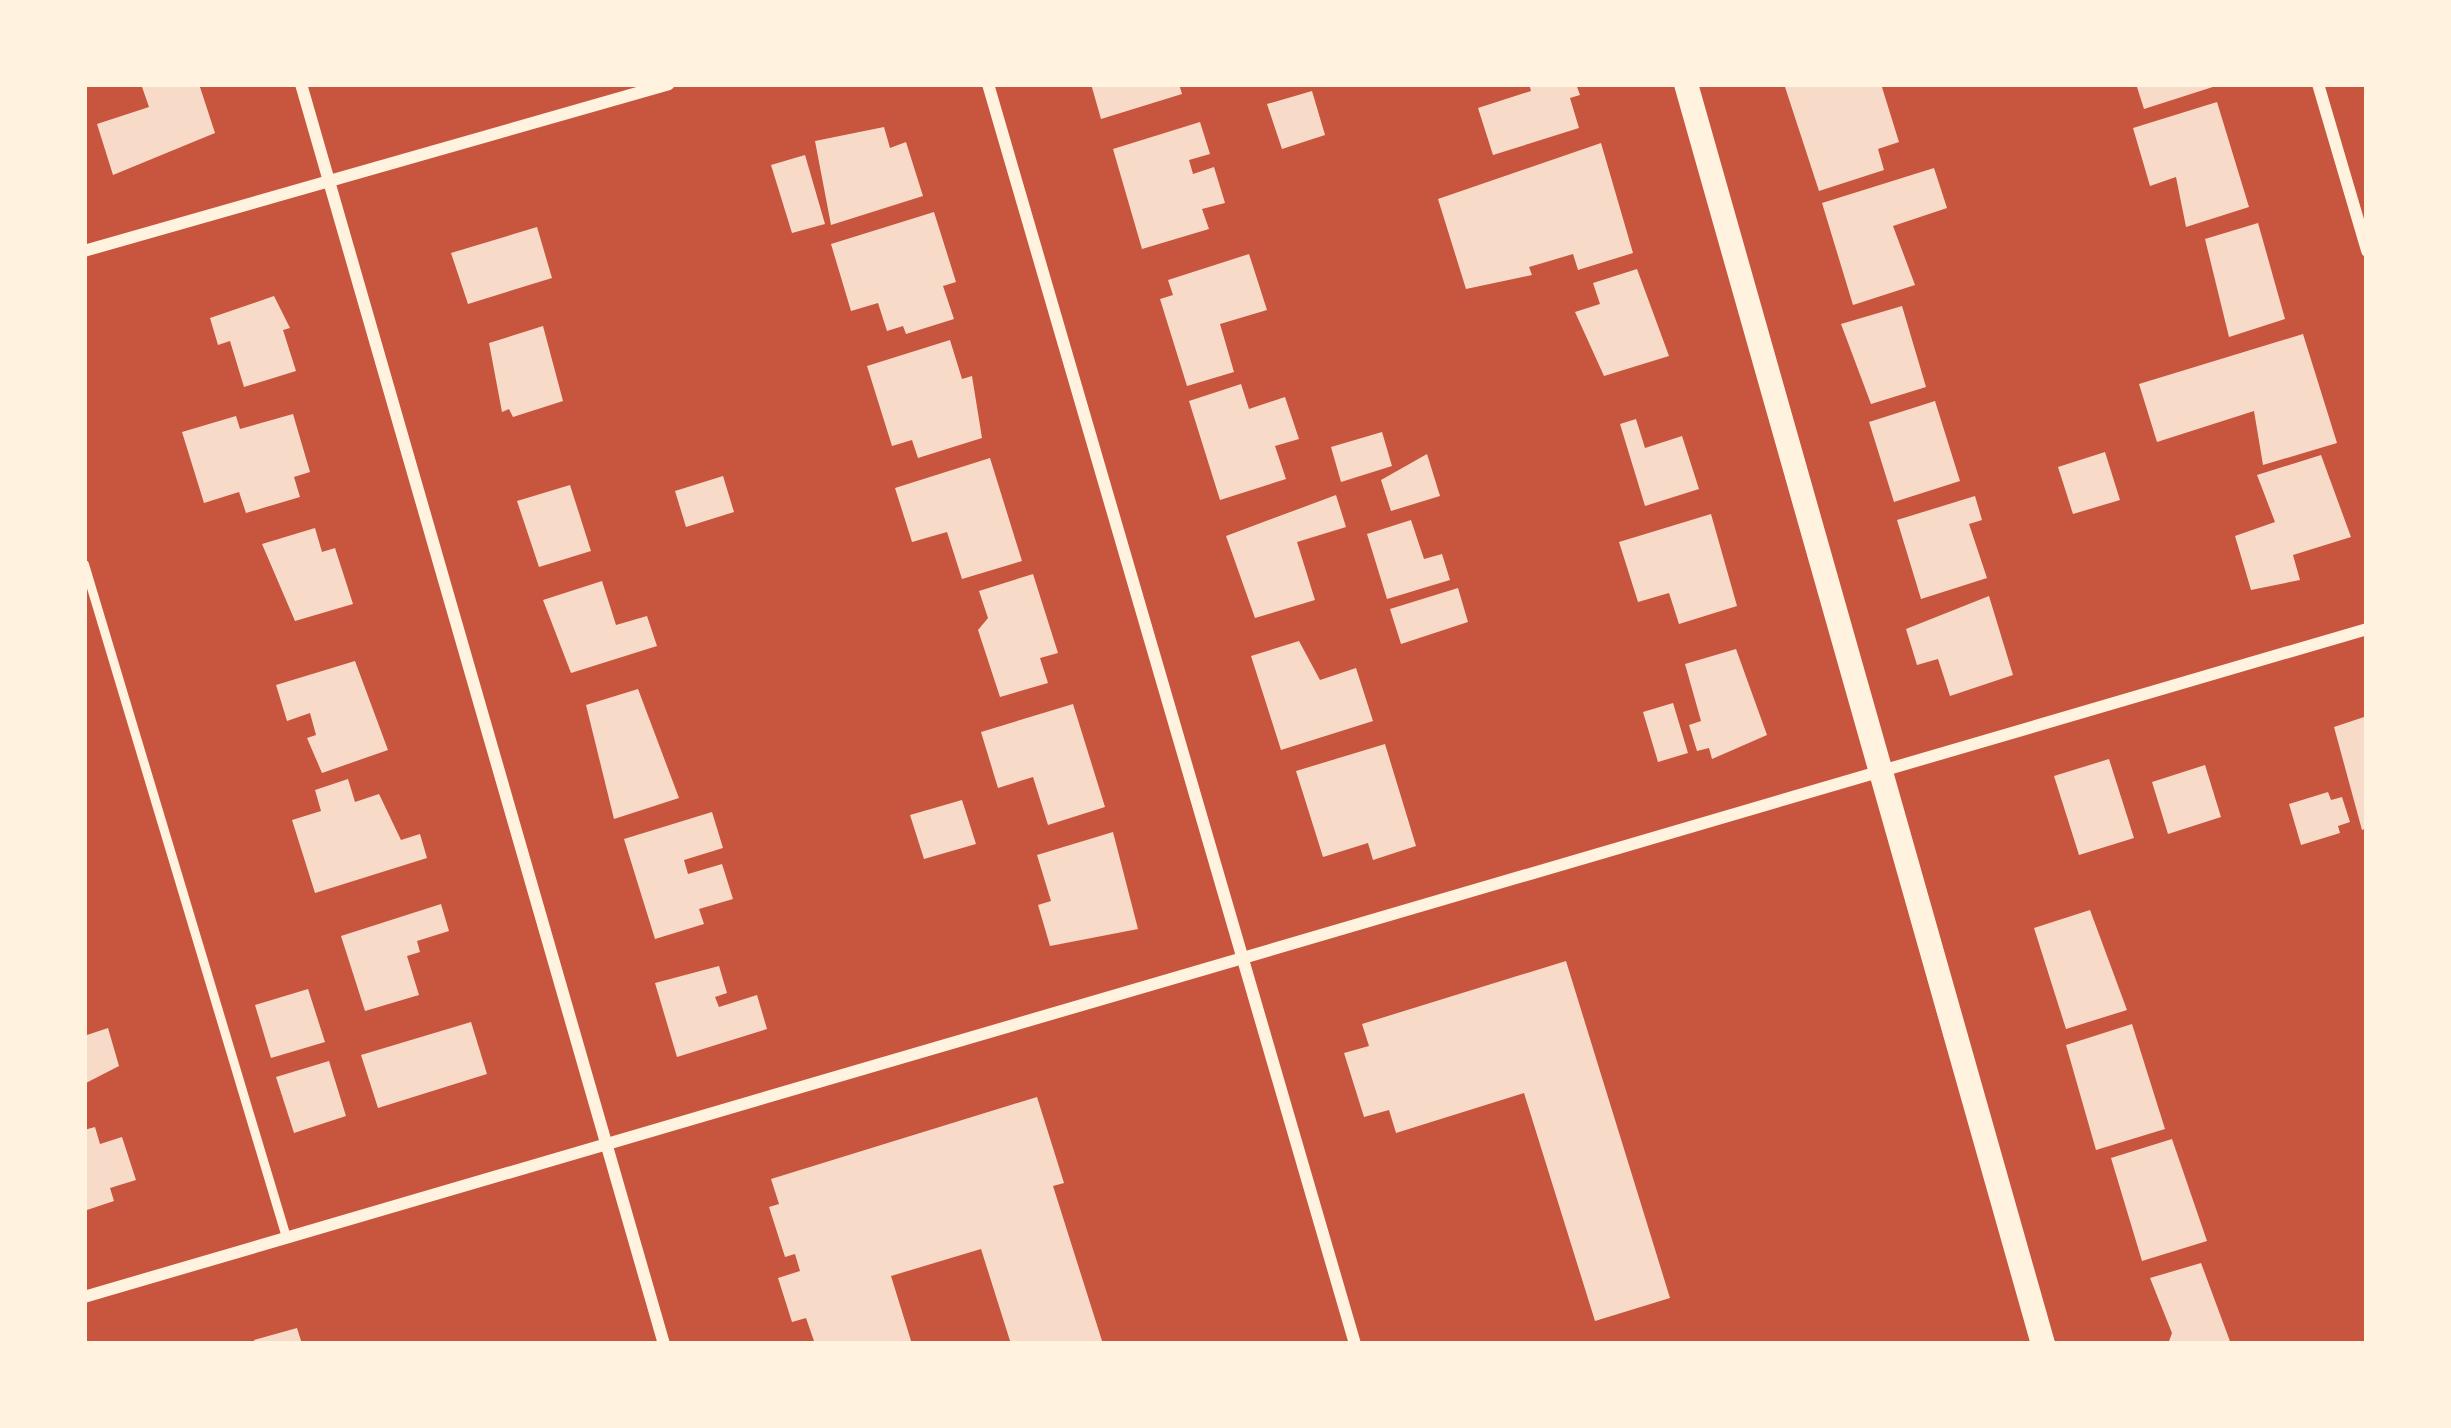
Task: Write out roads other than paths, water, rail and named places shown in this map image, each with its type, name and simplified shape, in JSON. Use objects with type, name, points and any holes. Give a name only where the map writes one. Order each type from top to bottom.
[{"type":"main road","points":[[1686,84],[2043,1344]]},
{"type":"street","points":[[301,84],[664,1344]]},
{"type":"street","points":[[84,251],[670,84]]},
{"type":"street","points":[[988,84],[1355,1344]]},
{"type":"street","points":[[2318,84],[2367,251]]},
{"type":"street","points":[[84,1297],[2367,629]]},
{"type":"lane","points":[[84,564],[286,1237]]}]
